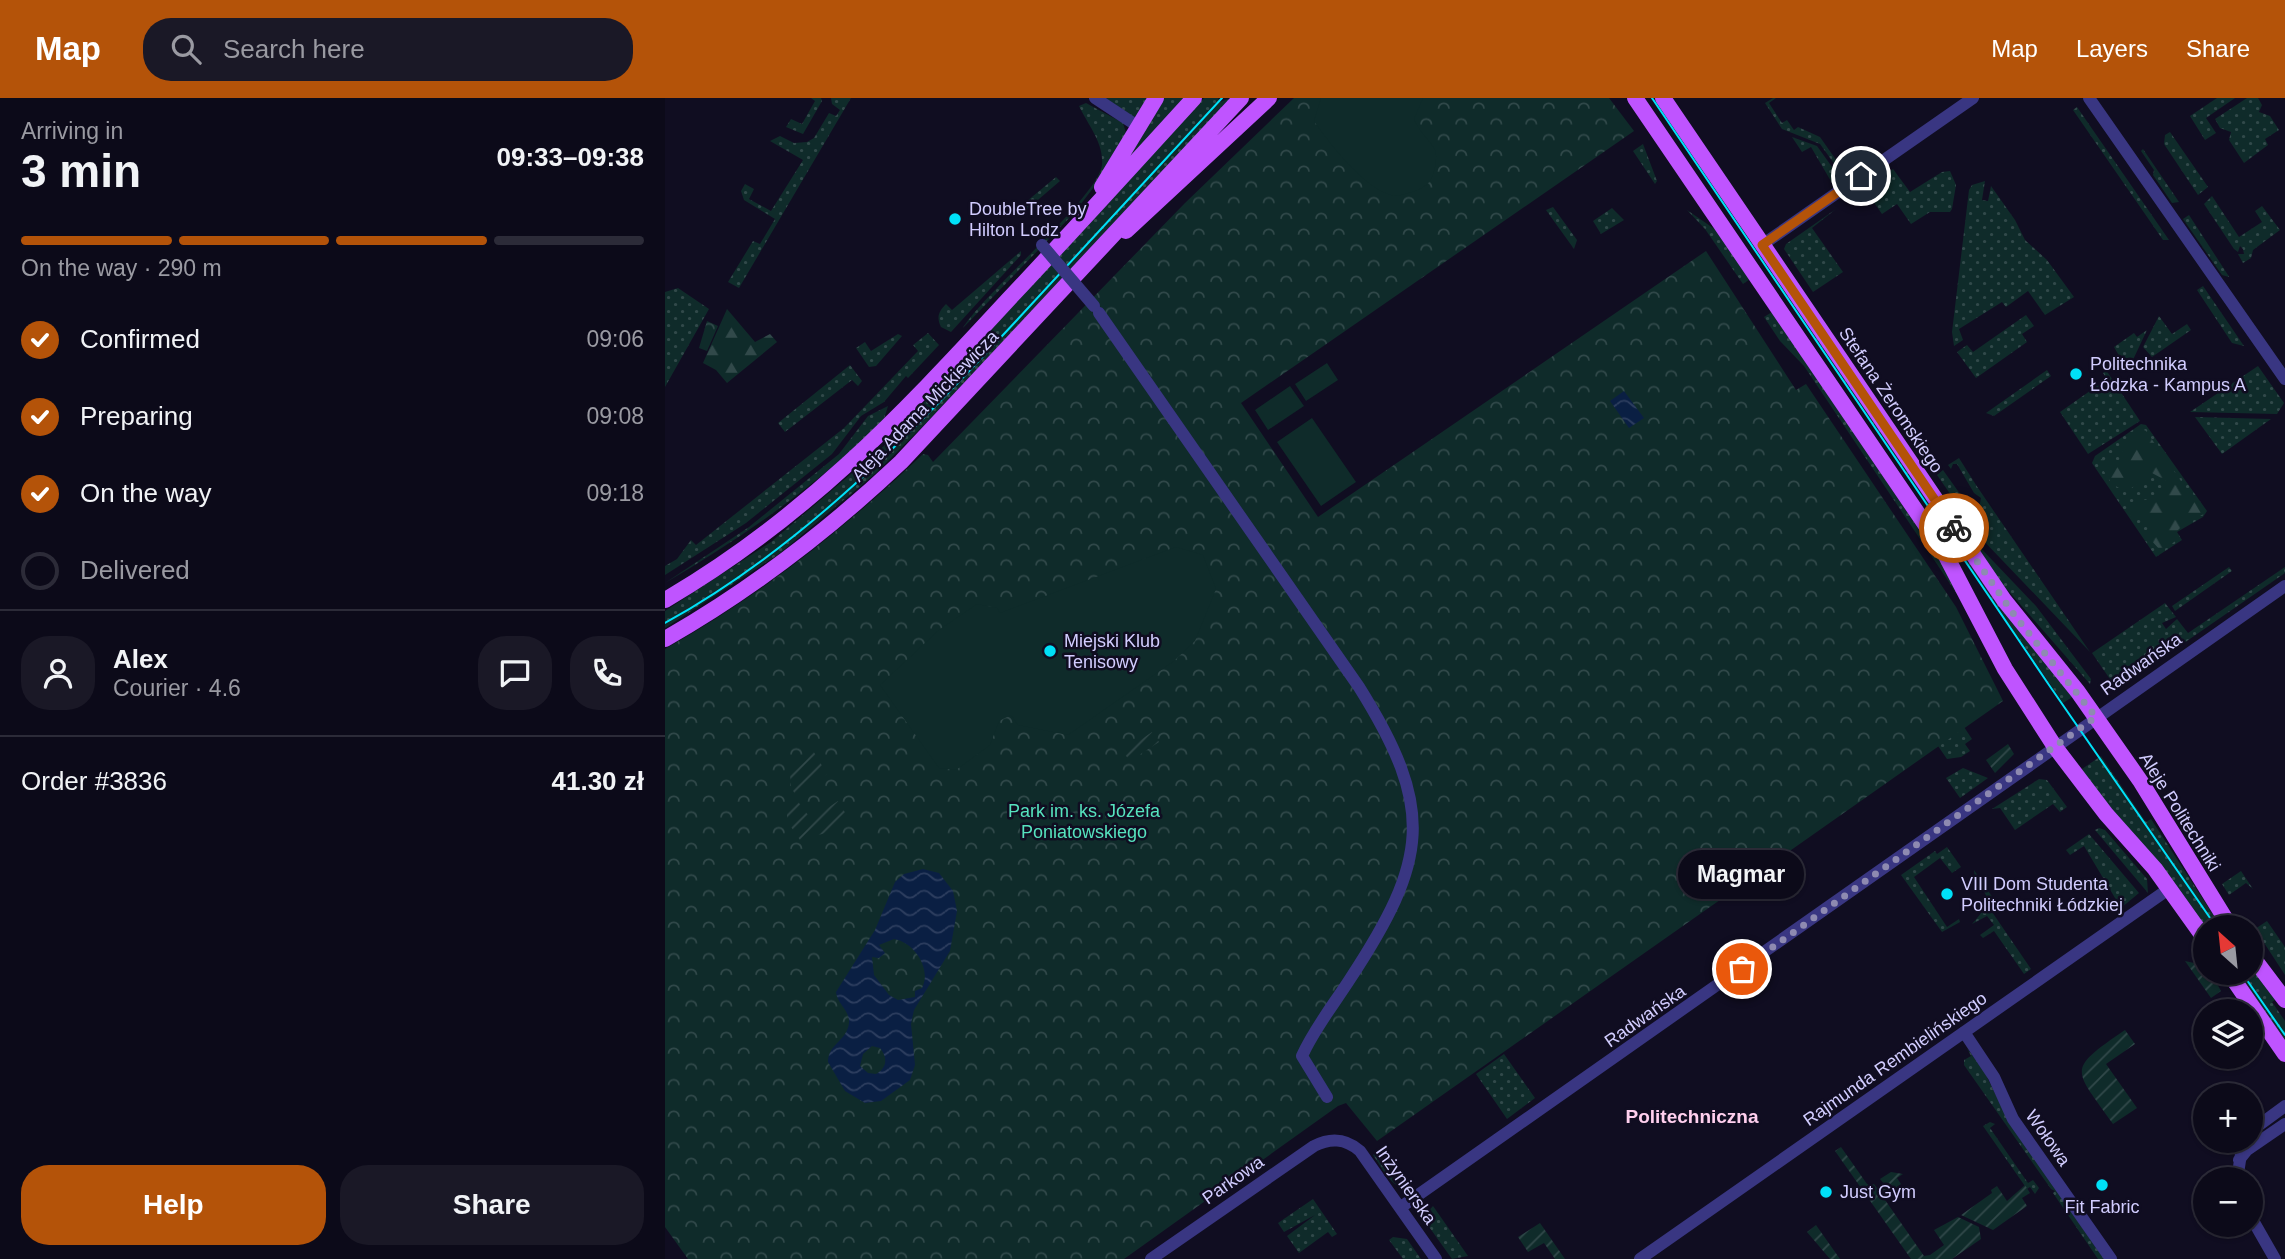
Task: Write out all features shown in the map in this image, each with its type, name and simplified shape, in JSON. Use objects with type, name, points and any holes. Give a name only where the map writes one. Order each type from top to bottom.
[{"type":"main road","name":"Aleja Adama Mickiewicza","points":[[1070,232],[1109,177],[1156,98]]},
{"type":"main road","name":"Aleja Adama Mickiewicza","points":[[665,600],[764,535],[849,467],[929,387],[1194,98]]},
{"type":"main road","name":"Aleja Adama Mickiewicza","points":[[665,639],[764,576],[873,488],[924,439],[1241,98]]},
{"type":"main road","name":"Aleja Adama Mickiewicza","points":[[1094,256],[1147,215],[1269,98]]},
{"type":"main road","points":[[1635,98],[1944,552],[2005,669],[2055,747],[2091,795],[2170,888],[2193,922]]},
{"type":"main road","name":"Stefana Żeromskiego","points":[[1663,98],[2004,600],[2096,717]]},
{"type":"main road","name":"Aleje Politechniki","points":[[2096,717],[2141,782],[2223,915]]},
{"type":"main road","points":[[2263,970],[2285,1000]]},
{"type":"main road","points":[[2236,985],[2285,1054]]},
{"type":"street","points":[[1095,98],[1139,127]]},
{"type":"street","points":[[1762,245],[1973,98]]},
{"type":"street","points":[[2089,98],[2285,379]]},
{"type":"street","points":[[1042,245],[1097,309],[1359,687],[1387,731],[1408,783],[1413,838],[1405,879],[1376,938],[1302,1056],[1327,1097]]},
{"type":"street","name":"Radwańska","points":[[1401,1207],[2285,586]]},
{"type":"street","name":"Rajmunda Rembielińskiego","points":[[1640,1259],[2170,888]]},
{"type":"street","name":"Wołowa","points":[[1964,1032],[1994,1077],[2013,1119],[2111,1259]]},
{"type":"street","points":[[2263,1122],[2285,1106]]},
{"type":"street","points":[[2239,1160],[2247,1150],[2285,1124]]},
{"type":"street","name":"Parkowa","points":[[1151,1259],[1314,1146],[1328,1140],[1339,1140]]},
{"type":"street","name":"Inżynierska","points":[[1339,1140],[1360,1151],[1436,1259]]},
{"type":"street","points":[[2238,1167],[2240,1153]]},
{"type":"street","points":[[2262,1237],[2275,1259]]},
{"type":"green space","points":[[811,98],[821,98],[822,101],[803,134],[786,127],[791,119],[802,124],[815,101]]},
{"type":"green space","points":[[831,98],[851,98],[739,288],[728,282],[753,241],[760,244],[775,219],[744,200],[741,191],[745,184],[754,189],[749,199],[771,211],[803,160],[770,141],[780,136],[794,143],[807,142],[814,138],[829,113],[836,116],[840,110],[832,104]]},
{"type":"green space","points":[[1105,98],[1148,98],[1136,118]]},
{"type":"green space","points":[[1163,98],[1184,98],[1127,161]]},
{"type":"green space","points":[[1204,98],[1218,98],[1220,102],[1231,98],[876,473],[779,554],[665,628],[665,611],[771,542],[885,445]]},
{"type":"green space","name":"Park im. ks. Józefa Poniatowskiego","points":[[1294,98],[1609,98],[1634,131],[1241,403],[1318,517],[1706,251],[1796,390],[1806,384],[1956,607],[2003,701],[1377,1141],[1346,1103],[1338,1106],[1124,1259],[688,1259],[665,1227],[665,649],[734,607],[800,560],[863,509],[923,454],[928,455],[933,462],[1185,203]]},
{"type":"green space","points":[[1321,98],[1423,98],[1414,119],[1435,150],[1435,166],[1430,181],[1419,189],[1396,196],[1370,184],[1338,152],[1314,121]]},
{"type":"green space","points":[[1776,98],[1769,103],[1782,123],[1787,120],[1794,130],[1798,127],[1820,137],[1846,174],[1843,176],[1820,144],[1782,129],[1765,103]]},
{"type":"green space","points":[[2217,98],[2235,98],[2206,118],[2216,133],[2205,140],[2190,116]]},
{"type":"green space","points":[[2247,98],[2258,98],[2262,105],[2259,112],[2270,116],[2279,130],[2265,139],[2268,145],[2244,163],[2229,140],[2231,132],[2220,128],[2215,119]]},
{"type":"green space","points":[[1086,103],[1123,123],[1126,133],[1100,179],[1074,213],[963,328],[1082,199],[1096,180],[1102,165],[1101,149],[1079,106]]},
{"type":"green space","points":[[2077,107],[2169,240],[2163,240],[2073,110]]},
{"type":"green space","points":[[2170,132],[2208,187],[2198,195],[2164,144],[2165,135]]},
{"type":"green space","points":[[1792,137],[1817,146],[1840,178],[1832,183],[1811,147],[1802,152]]},
{"type":"green space","points":[[1643,144],[1657,181],[1655,184],[1633,151]]},
{"type":"green space","points":[[2143,149],[2179,202],[2172,203],[2153,175],[2154,170],[2141,151]]},
{"type":"green space","points":[[1893,169],[1910,192],[1942,172],[1950,171],[1956,185],[1950,212],[1930,212],[1911,224],[1897,204],[1882,214],[1865,190]]},
{"type":"green space","points":[[1056,177],[1060,181],[1018,217],[1014,212]]},
{"type":"green space","points":[[1985,181],[1982,200],[1988,201],[1991,186],[2015,220],[2025,240],[2047,260],[2074,297],[2045,315],[2028,291],[2006,307],[2002,302],[1959,329],[1963,340],[1954,346],[1952,332],[1969,190],[1972,185]]},
{"type":"green space","points":[[2212,196],[2239,237],[2262,222],[2255,211],[2262,206],[2280,230],[2253,250],[2251,258],[2243,263],[2238,254],[2244,254],[2243,249],[2240,246],[2238,252],[2234,249],[2204,204]]},
{"type":"green space","points":[[1553,207],[1577,240],[1574,249],[1546,210]]},
{"type":"green space","points":[[1612,208],[1624,220],[1601,234],[1593,221]]},
{"type":"green space","points":[[1836,209],[1812,228],[1843,272],[1813,292],[1784,249],[1786,244]]},
{"type":"green space","points":[[1687,210],[1716,230],[1750,279],[1743,284],[1705,229]]},
{"type":"green space","points":[[2189,215],[2229,277],[2222,275],[2183,219]]},
{"type":"green space","points":[[1021,251],[1021,255],[951,332],[941,327],[939,314],[946,304],[952,310]]},
{"type":"green space","points":[[1774,272],[2074,696],[2063,703],[1770,274]]},
{"type":"green space","points":[[2203,286],[2244,346],[2232,343],[2197,290]]},
{"type":"green space","points":[[678,288],[709,309],[665,387],[665,292]]},
{"type":"green space","points":[[727,309],[755,342],[770,334],[777,342],[727,383],[716,370],[703,363]]},
{"type":"green space","points":[[1772,312],[1946,570],[1962,602],[1804,366],[1780,341],[1764,317]]},
{"type":"green space","points":[[2026,315],[2034,326],[2022,334],[2027,342],[1976,378],[1957,352],[1967,345],[1973,352]]},
{"type":"green space","points":[[2159,316],[2172,334],[2187,324],[2191,330],[2152,357],[2143,347]]},
{"type":"green space","points":[[707,321],[718,326],[707,351],[699,348]]},
{"type":"green space","points":[[2147,330],[2131,364],[2125,366],[2114,347],[2134,333],[2137,337]]},
{"type":"green space","points":[[928,333],[939,345],[908,378],[906,376],[884,402],[861,416],[832,454],[746,523],[665,575],[665,566],[677,559],[691,540],[696,545],[844,428],[918,351],[913,345]]},
{"type":"green space","points":[[898,334],[902,336],[876,366],[869,367],[856,348],[865,342],[871,351]]},
{"type":"green space","points":[[1327,363],[1338,380],[1306,401],[1295,384]]},
{"type":"green space","points":[[850,365],[862,381],[858,386],[852,380],[785,432],[778,423]]},
{"type":"green space","points":[[2258,366],[2284,403],[2277,414],[2190,412]]},
{"type":"green space","points":[[2047,370],[2051,376],[1994,416],[1986,413]]},
{"type":"green space","points":[[2106,370],[2140,421],[2088,454],[2060,412],[2107,379],[2103,373]]},
{"type":"green space","points":[[1290,386],[1304,406],[1268,430],[1255,410]]},
{"type":"green space","points":[[888,406],[884,419],[807,488],[724,547],[665,583],[749,527],[839,454],[868,416]]},
{"type":"green space","points":[[2195,417],[2271,419],[2222,454]]},
{"type":"green space","points":[[1312,418],[1356,482],[1321,506],[1277,442]]},
{"type":"green space","points":[[2141,424],[2146,425],[2207,511],[2203,517],[2177,532],[2182,540],[2156,557],[2092,463],[2095,456]]},
{"type":"green space","points":[[2142,429],[2204,514],[2185,523],[2175,533],[2177,540],[2161,551],[2149,538],[2145,518],[2131,517],[2127,511],[2139,501],[2161,497],[2167,489],[2165,480],[2152,473],[2126,492],[2112,484],[2100,465],[2101,459],[2118,465],[2122,459],[2123,445]]},
{"type":"green space","points":[[1959,458],[2090,652],[1980,537],[1975,529],[1981,498],[1974,493],[1957,464],[1953,464],[1951,469],[1948,465]]},
{"type":"green space","points":[[1943,470],[1970,508],[1969,521],[1937,475]]},
{"type":"green space","points":[[1973,540],[2036,606],[2091,679],[2090,684],[1998,579]]},
{"type":"green space","name":"Miejski Klub Tenisowy","points":[[1176,547],[1203,555],[1216,589],[1195,641],[1174,661],[1068,735],[1018,725],[1011,715],[999,721],[990,745],[956,770],[939,768],[880,685],[939,630],[977,604],[997,608],[1000,613]]},
{"type":"green space","points":[[2229,567],[2232,571],[2175,611],[2172,606]]},
{"type":"green space","points":[[2285,567],[2285,573],[2122,686],[2114,685],[2092,653],[2165,603],[2176,617],[2162,623],[2166,629],[2177,619],[2188,633]]},
{"type":"green space","points":[[1964,727],[1972,739],[1965,744],[1970,751],[1961,757],[1947,759],[1938,746]]},
{"type":"green space","points":[[1152,732],[1159,742],[1130,761],[1123,752]]},
{"type":"green space","points":[[2008,744],[2014,754],[1995,773],[1986,760]]},
{"type":"green space","points":[[812,749],[827,774],[796,796],[791,787],[790,774]]},
{"type":"green space","points":[[2101,756],[2146,822],[2151,819],[2213,915],[2196,915],[2079,771]]},
{"type":"green space","points":[[1963,768],[1988,778],[1960,798],[1946,778]]},
{"type":"green space","points":[[2039,779],[2047,780],[2067,807],[2060,812],[2053,804],[2015,830],[2000,808],[1992,809]]},
{"type":"green space","points":[[796,799],[811,819],[838,801],[849,819],[833,831],[800,840],[787,821],[787,805]]},
{"type":"green space","points":[[2095,830],[2105,830],[2147,879],[2148,893]]},
{"type":"green space","points":[[2089,834],[2139,893],[2121,908],[2084,846],[2070,855],[2066,850]]},
{"type":"green space","points":[[1947,847],[1961,867],[1952,873],[1940,858],[1914,877],[1947,927],[1959,919],[1960,922],[1942,932],[1901,875],[1935,851],[1937,854]]},
{"type":"green space","points":[[1974,870],[1997,904],[1990,909],[2031,969],[2024,974],[1994,931],[1983,938],[1980,935],[1994,925],[1987,916],[1972,924],[1986,905],[1987,899]]},
{"type":"green space","points":[[2241,871],[2253,889],[2246,883],[2229,895],[2222,884]]},
{"type":"green space","points":[[2267,921],[2285,947],[2285,975],[2263,941],[2263,924]]},
{"type":"green space","points":[[2185,961],[2193,963],[2193,972]]},
{"type":"green space","points":[[2263,982],[2276,999],[2272,1002],[2285,1021],[2285,1041],[2263,1008],[2263,999],[2257,999],[2247,985],[2263,985]]},
{"type":"green space","points":[[2202,985],[2218,985],[2221,991],[2211,998]]},
{"type":"green space","points":[[2125,1030],[2135,1044],[2106,1064],[2137,1108],[2113,1124],[2090,1091],[2082,1071],[2092,1054]]},
{"type":"green space","points":[[1967,1048],[1984,1071],[2009,1122],[2104,1259],[2098,1259],[2053,1193],[2055,1191],[1964,1065],[1964,1060],[1971,1056]]},
{"type":"green space","points":[[1504,1054],[1535,1098],[1507,1119],[1476,1074]]},
{"type":"green space","points":[[1990,1122],[1995,1124],[1990,1128],[2028,1183],[2033,1180],[2039,1188],[2035,1194],[2030,1187],[2027,1189],[1983,1126]]},
{"type":"green space","points":[[1381,1147],[1411,1190],[1398,1186],[1384,1172],[1373,1155]]},
{"type":"green space","points":[[1841,1147],[1867,1184],[1874,1184],[1877,1188],[1884,1184],[1880,1179],[1891,1172],[1903,1174],[1897,1178],[1901,1184],[1883,1197],[1924,1256],[1944,1245],[1934,1230],[1958,1217],[1979,1227],[1981,1239],[1952,1259],[1911,1259],[1835,1151]]},
{"type":"green space","points":[[2025,1185],[2030,1193],[2022,1198],[2027,1206],[1993,1230],[1961,1215],[1992,1193],[1991,1190],[1997,1186],[2007,1201]]},
{"type":"green space","points":[[1313,1199],[1337,1234],[1332,1237],[1328,1232],[1299,1253],[1287,1236],[1315,1215],[1284,1232],[1278,1223]]},
{"type":"green space","points":[[1433,1206],[1468,1256],[1452,1259],[1427,1224],[1426,1214]]},
{"type":"green space","points":[[1540,1223],[1565,1259],[1555,1259],[1544,1243],[1528,1252],[1518,1237]]},
{"type":"green space","points":[[1816,1225],[1840,1259],[1830,1259],[1807,1232]]},
{"type":"green space","points":[[1393,1237],[1407,1239],[1421,1259],[1403,1259],[1389,1240]]},
{"type":"water","points":[[1624,391],[1644,418],[1629,428],[1610,401]]},
{"type":"water","points":[[923,869],[939,873],[953,891],[957,911],[950,951],[914,1010],[911,1024],[915,1065],[910,1080],[881,1101],[865,1103],[845,1091],[828,1062],[831,1051],[845,1034],[849,1023],[848,1014],[836,992],[875,930],[895,882],[904,874]],"holes":[[[894,939],[908,945],[923,965],[924,981],[922,988],[915,991],[915,997],[898,1000],[889,995],[874,975],[872,957],[879,958],[885,953],[879,945]],[[872,1046],[880,1048],[885,1059],[884,1066],[876,1074],[868,1073],[860,1066],[863,1054]]]},
{"type":"tram line","points":[[665,623],[716,593],[764,559],[853,486],[977,363],[1222,98]]},
{"type":"tram line","points":[[1652,98],[2208,915]]},
{"type":"tram line","points":[[2250,985],[2285,1035]]},
{"type":"way so far","points":[[1742,969],[2096,717],[2015,616],[1954,528]]},
{"type":"place","name":"DoubleTree by Hilton Lodz","points":[[955,219]]},
{"type":"place","name":"Politechnika Łódzka - Kampus A","points":[[2076,374]]},
{"type":"place","name":"Miejski Klub Tenisowy","points":[[1050,651]]},
{"type":"place","name":"VIII Dom Studenta Politechniki Łódzkiej","points":[[1947,894]]},
{"type":"place","name":"Magmar","points":[[1742,969]]},
{"type":"place","name":"Fit Fabric","points":[[2102,1185]]},
{"type":"place","name":"Just Gym","points":[[1826,1192]]},
{"type":"district","name":"Politechniczna","points":[[1692,1116]]},
{"type":"route","points":[[1861,176],[1762,245],[1954,528]]}]
